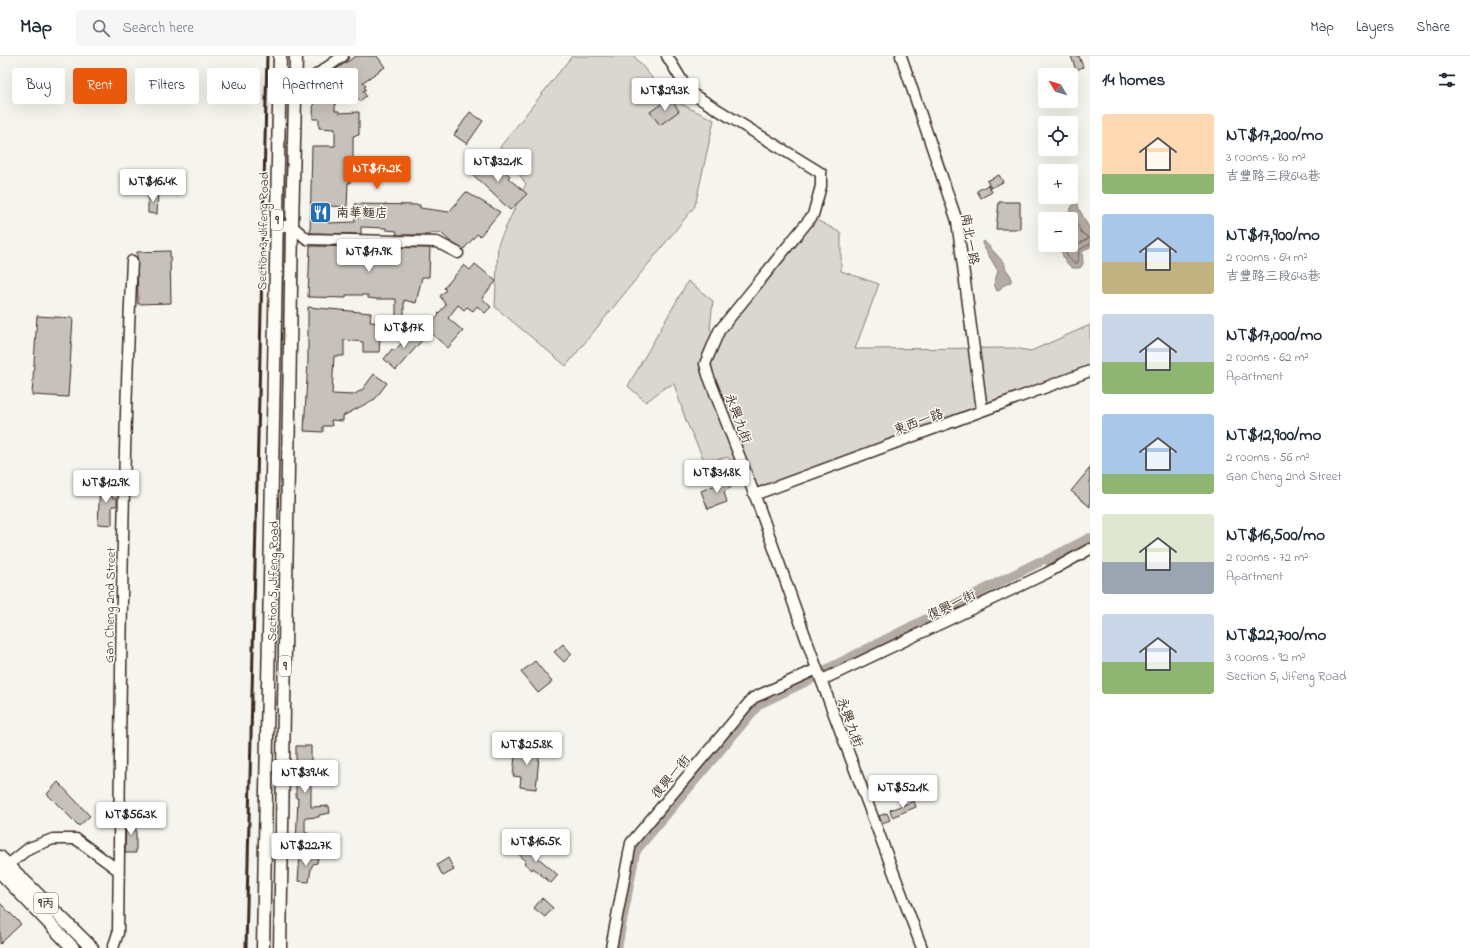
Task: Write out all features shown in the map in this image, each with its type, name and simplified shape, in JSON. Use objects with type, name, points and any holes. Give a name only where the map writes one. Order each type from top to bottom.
[{"type":"main road","name":"Section 3, Jifeng Road","points":[[274,383],[280,56]]},
{"type":"main road","name":"9","points":[[296,56],[296,68]]},
{"type":"main road","name":"9","points":[[292,226],[296,104]]},
{"type":"main road","name":"Section 5, Jifeng Road","points":[[280,948],[292,226]]},
{"type":"main road","name":"Section 5, Jifeng Road","points":[[263,948],[274,383]]},
{"type":"main road","name":"9丙","points":[[3,865],[73,948]]},
{"type":"main road","name":"9丙","points":[[3,865],[92,948]]},
{"type":"street","points":[[326,68],[342,56]]},
{"type":"street","name":"永興九街","points":[[667,56],[689,92],[821,173],[821,186],[813,216],[719,331],[705,364],[817,669],[922,948]]},
{"type":"street","name":"南北一路","points":[[901,56],[957,221],[982,410]]},
{"type":"street","points":[[277,226],[292,226],[307,239],[437,242],[458,253]]},
{"type":"street","name":"Gan Cheng 2nd Street","points":[[113,948],[118,933],[126,384],[132,261]]},
{"type":"street","name":"東西一路","points":[[754,495],[1090,371]]},
{"type":"street","name":"復興一街","points":[[822,680],[1047,573],[1090,549]]},
{"type":"street","name":"復興一街","points":[[611,948],[631,844],[753,698],[817,669]]},
{"type":"street","points":[[3,865],[29,848],[53,839],[76,839],[118,870]]},
{"type":"shaded area","points":[[572,56],[634,56],[669,98],[714,120],[695,206],[566,366],[495,307],[498,244],[526,184],[500,147]]},
{"type":"shaded area","points":[[813,218],[841,233],[841,271],[879,284],[855,349],[1014,348],[1031,351],[1090,325],[1090,370],[757,488],[728,457],[705,462],[686,421],[674,384],[664,388],[646,402],[628,386],[688,281],[713,301],[710,329],[714,333]]},
{"type":"water","points":[[1078,204],[1090,230],[1090,247],[1082,252],[1083,264],[1080,268],[1073,268],[1070,266],[1061,252],[1078,252],[1078,212],[1068,212],[1070,211],[1072,206]]},
{"type":"water","points":[[984,241],[1005,264],[1005,268],[1011,276],[1011,282],[1002,286],[1000,290],[997,291],[994,284],[998,271],[982,244]]},
{"type":"building","points":[[356,56],[377,56],[385,67],[363,82],[366,86],[364,87],[366,89],[363,91],[366,96],[360,101],[358,99],[358,68],[338,68]]},
{"type":"building","points":[[1071,56],[1079,56],[1083,67],[1078,69],[1075,68]]},
{"type":"building","points":[[670,98],[679,111],[660,125],[650,112]]},
{"type":"building","points":[[313,104],[335,104],[335,111],[339,111],[339,113],[359,112],[359,135],[353,136],[353,175],[350,175],[350,183],[348,183],[347,207],[330,206],[328,223],[355,222],[355,204],[420,205],[420,208],[449,212],[466,192],[500,212],[480,236],[477,234],[463,250],[441,233],[430,233],[430,235],[396,235],[397,231],[386,230],[386,228],[361,227],[361,234],[310,233],[312,146],[335,146],[335,129],[319,128],[319,119],[313,119]]},
{"type":"building","points":[[470,112],[483,121],[467,144],[454,135]]},
{"type":"building","points":[[476,160],[484,167],[488,162],[494,167],[496,165],[500,167],[510,176],[508,178],[527,194],[510,210],[467,169]]},
{"type":"building","points":[[999,175],[1003,182],[991,188],[987,181]]},
{"type":"building","points":[[988,185],[992,192],[981,198],[977,191]]},
{"type":"building","points":[[148,192],[158,192],[157,214],[148,213]]},
{"type":"building","points":[[999,202],[1020,202],[1020,229],[996,229]]},
{"type":"building","points":[[310,246],[430,248],[429,277],[422,277],[416,303],[404,300],[404,321],[396,321],[396,299],[368,298],[368,295],[346,295],[346,298],[308,297]]},
{"type":"building","points":[[170,251],[171,303],[138,304],[137,252]]},
{"type":"building","points":[[475,264],[496,281],[482,298],[491,307],[485,313],[477,306],[473,311],[467,307],[464,310],[458,305],[448,318],[463,331],[448,348],[433,335],[430,338],[424,333],[446,305],[440,296],[446,290],[444,288],[464,265],[470,270]]},
{"type":"building","points":[[308,307],[371,313],[370,322],[381,323],[379,352],[363,352],[363,342],[344,340],[344,356],[334,356],[332,394],[353,395],[362,390],[374,374],[387,383],[375,399],[343,416],[343,421],[331,420],[332,426],[323,426],[323,432],[304,431],[308,361]]},
{"type":"building","points":[[37,316],[73,318],[68,397],[32,395]]},
{"type":"building","points":[[414,328],[425,337],[396,370],[384,359],[392,349],[394,351],[400,345]]},
{"type":"building","points":[[1090,468],[1090,507],[1071,491]]},
{"type":"building","points":[[729,477],[734,485],[724,492],[727,502],[708,509],[701,491],[718,484]]},
{"type":"building","points":[[100,482],[113,483],[112,498],[117,498],[117,506],[112,506],[112,525],[98,524]]},
{"type":"building","points":[[563,644],[572,654],[564,662],[554,652]]},
{"type":"building","points":[[535,661],[552,682],[538,693],[521,672]]},
{"type":"building","points":[[524,745],[540,747],[536,789],[520,787],[521,777],[513,776],[516,746],[523,747]]},
{"type":"building","points":[[296,746],[311,746],[311,807],[329,806],[330,813],[319,815],[319,817],[305,818],[305,833],[308,833],[308,845],[296,845],[298,798],[296,798]]},
{"type":"building","points":[[58,782],[90,816],[79,826],[47,794]]},
{"type":"building","points":[[914,801],[916,807],[892,817],[890,810]]},
{"type":"building","points":[[887,813],[890,820],[882,823],[879,816]]},
{"type":"building","points":[[126,818],[136,818],[136,853],[125,853]]},
{"type":"building","points":[[521,843],[558,875],[551,883],[533,868],[532,870],[524,863],[526,861],[514,850]]},
{"type":"building","points":[[300,855],[318,856],[317,863],[313,864],[311,868],[309,882],[298,881]]},
{"type":"building","points":[[448,858],[454,870],[443,876],[437,865]]},
{"type":"building","points":[[542,898],[553,908],[545,917],[534,908]]},
{"type":"building","points":[[0,903],[21,924],[0,944]]},
{"type":"waterway","points":[[1047,560],[1090,538]]},
{"type":"waterway","points":[[822,672],[1039,562]]},
{"type":"waterway","points":[[617,948],[637,849],[759,704],[813,678]]},
{"type":"railway","points":[[246,948],[267,56]]},
{"type":"place","name":"南華麵店","points":[[321,212]]}]
